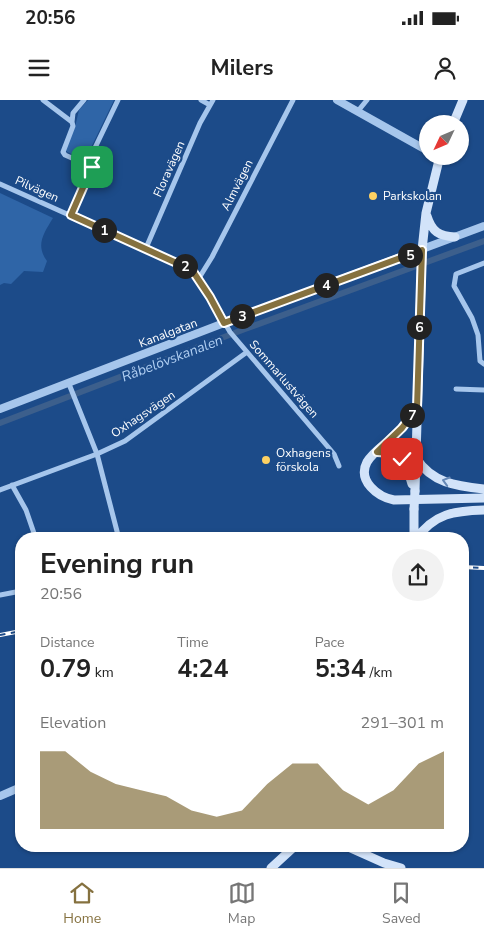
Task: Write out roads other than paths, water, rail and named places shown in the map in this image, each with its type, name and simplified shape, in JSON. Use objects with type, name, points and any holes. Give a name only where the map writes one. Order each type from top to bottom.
[{"type":"main road","points":[[456,115],[462,100]]},
{"type":"main road","points":[[415,532],[421,263],[426,213],[437,165]]},
{"type":"main road","points":[[426,213],[435,232],[455,237]]},
{"type":"main road","points":[[417,408],[402,428],[368,461],[365,473],[366,481],[371,488],[384,497],[394,500],[484,498]]},
{"type":"main road","points":[[377,452],[393,453],[402,459],[408,470],[415,492]]},
{"type":"main road","points":[[416,458],[425,471],[434,477],[448,482],[484,489]]},
{"type":"main road","points":[[421,532],[438,518],[462,511],[484,510]]},
{"type":"main road","points":[[271,868],[288,852]]},
{"type":"main road","points":[[359,852],[384,863],[402,868]]},
{"type":"main road","points":[[371,852],[402,868]]},
{"type":"street","points":[[43,100],[72,122]]},
{"type":"street","points":[[84,100],[73,113],[73,126],[63,152],[92,167]]},
{"type":"street","points":[[71,215],[92,167],[92,154],[118,100]]},
{"type":"street","points":[[201,100],[212,103]]},
{"type":"street","name":"Almvägen","points":[[199,278],[293,100]]},
{"type":"street","points":[[337,100],[419,146]]},
{"type":"street","points":[[358,111],[367,100]]},
{"type":"street","name":"Floravägen","points":[[146,248],[200,123],[212,103]]},
{"type":"street","name":"Pilvägen","points":[[0,184],[146,248],[192,270],[199,278]]},
{"type":"street","name":"Kanalgatan","points":[[0,409],[484,226]]},
{"type":"street","points":[[484,263],[456,274],[454,286],[472,318],[478,335],[480,361],[484,364]]},
{"type":"street","name":"Sommarlustvägen","points":[[199,278],[230,332],[334,454],[339,466]]},
{"type":"street","name":"Oxhagsvägen","points":[[0,490],[97,454],[125,441],[247,352]]},
{"type":"street","points":[[69,384],[97,454],[117,532]]},
{"type":"street","points":[[456,389],[484,390]]},
{"type":"street","points":[[12,485],[26,510],[34,532]]},
{"type":"street","points":[[0,595],[15,592]]},
{"type":"street","points":[[0,796],[15,790]]},
{"type":"waterway","name":"Råbelövskanalen","points":[[0,423],[245,329],[484,241]]},
{"type":"railway","points":[[469,567],[484,568]]},
{"type":"railway","points":[[0,635],[15,632]]},
{"type":"place","name":"Parkskolan","points":[[373,196]]},
{"type":"place","name":"Oxhagens förskola","points":[[266,460]]}]
